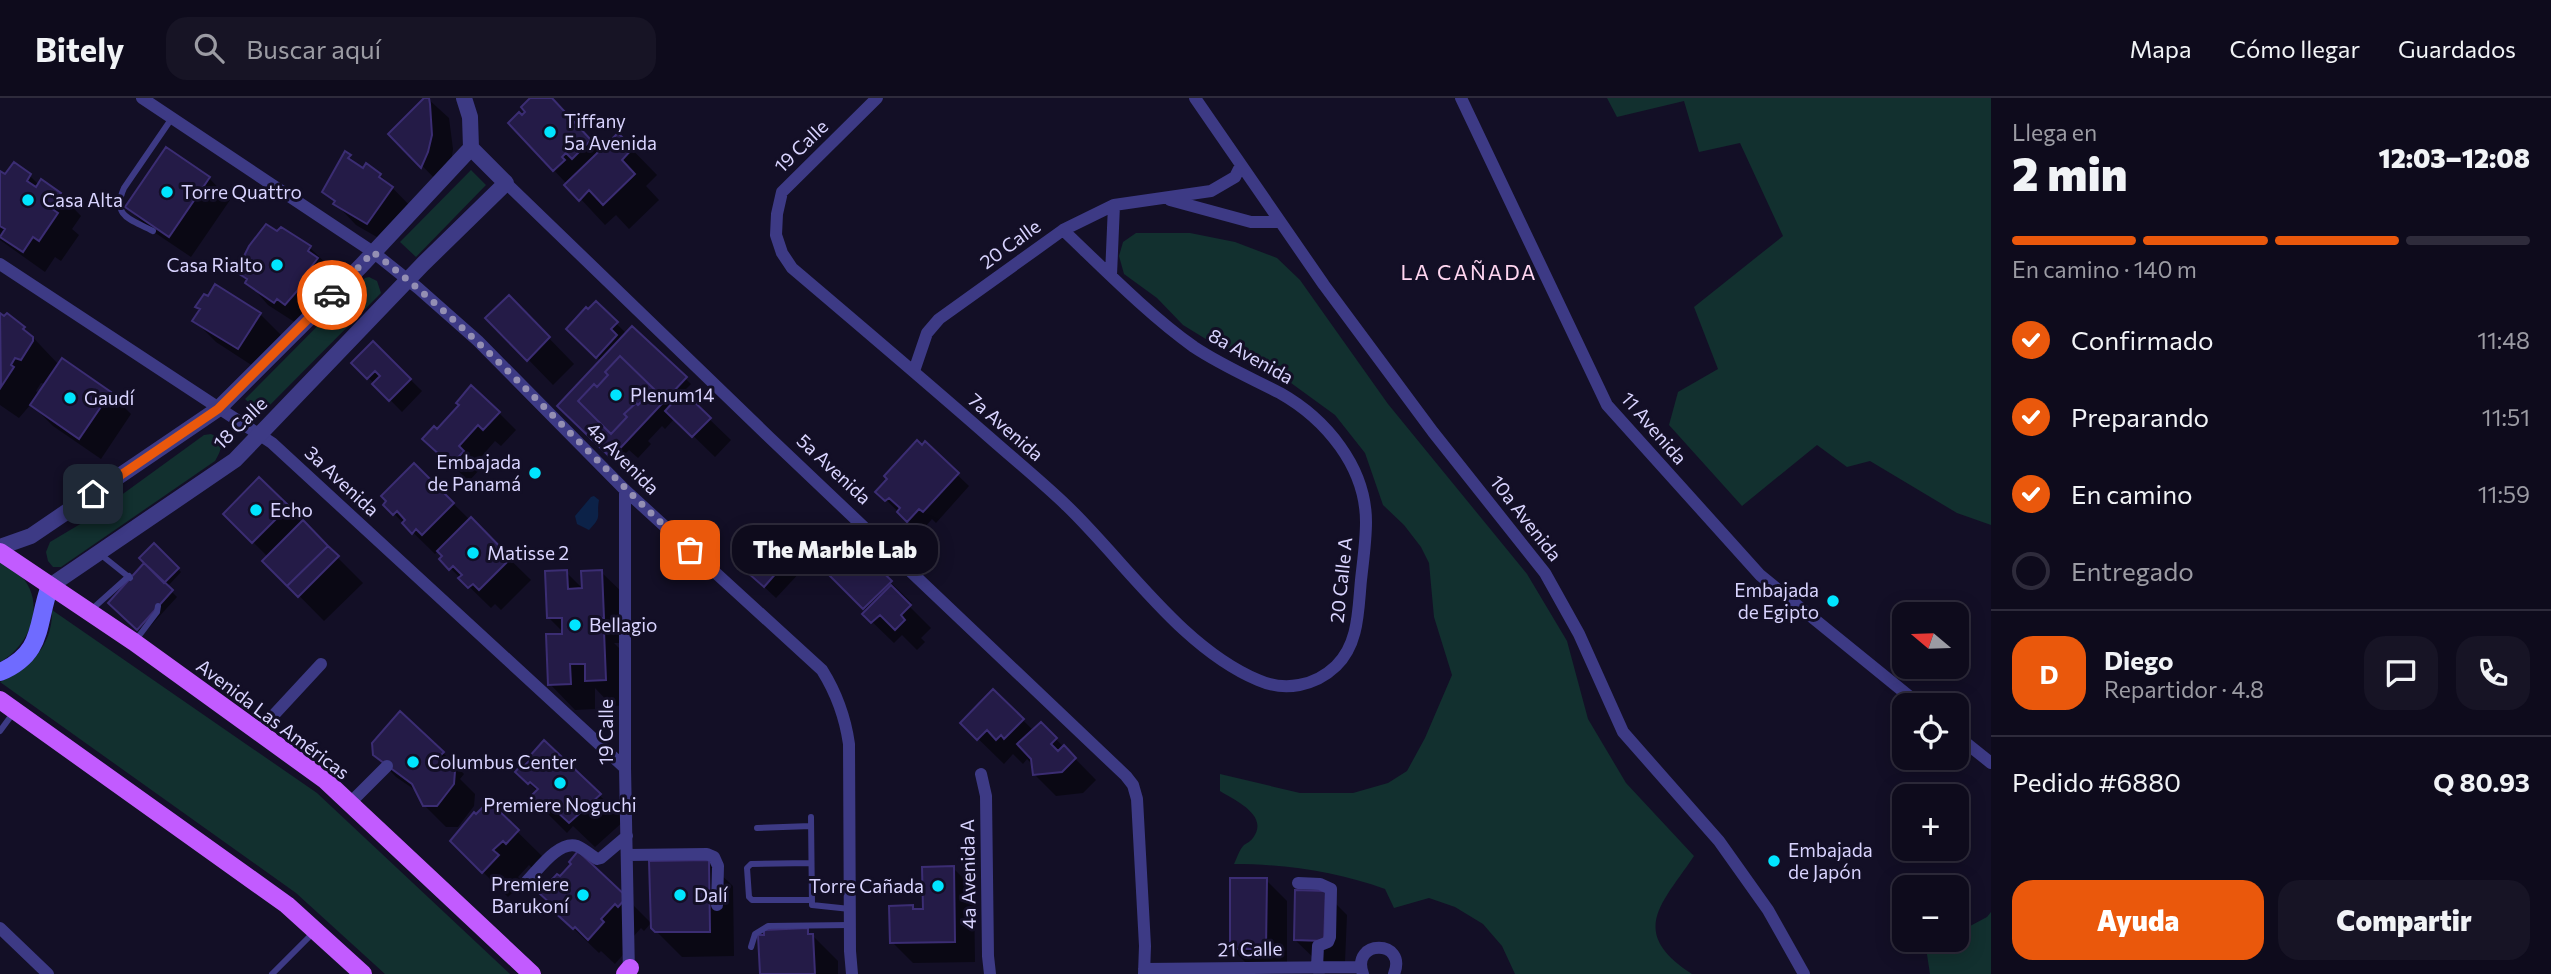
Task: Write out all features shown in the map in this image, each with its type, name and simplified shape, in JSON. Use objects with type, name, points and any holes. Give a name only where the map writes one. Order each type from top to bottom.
[{"type":"main road","name":"Avenida Las Américas","points":[[0,549],[325,780],[531,974]]},
{"type":"main road","points":[[0,671],[15,664],[34,644],[42,624],[43,604],[50,586]]},
{"type":"main road","points":[[0,700],[287,905],[363,974]]},
{"type":"street","name":"4a Avenida","points":[[142,98],[373,252],[409,280],[478,341],[625,490],[821,670],[835,690],[845,718],[849,744],[852,974]]},
{"type":"street","name":"19 Calle","points":[[782,192],[877,98]]},
{"type":"street","name":"10a Avenida","points":[[1195,98],[1280,222],[1433,432],[1545,573],[1580,634],[1622,732],[1719,841],[1768,910],[1804,974]]},
{"type":"street","name":"11 Avenida","points":[[1461,98],[1607,405],[1760,575],[1905,693]]},
{"type":"street","points":[[468,99],[471,149]]},
{"type":"street","name":"5a Avenida","points":[[471,149],[555,233],[1126,776],[1133,785],[1137,799],[1144,972]]},
{"type":"street","name":"18 Calle","points":[[0,549],[31,536],[218,409],[471,149]]},
{"type":"street","name":"20 Calle","points":[[914,371],[927,333],[939,319],[1063,230],[1114,205],[1211,191],[1235,177],[1241,165]]},
{"type":"street","name":"18 Calle","points":[[50,586],[235,460],[423,264],[506,183]]},
{"type":"street","name":"7a Avenida","points":[[782,192],[776,235],[782,253],[792,268],[1067,506],[1198,644],[1248,675]]},
{"type":"street","name":"20 Calle","points":[[1166,199],[1251,222],[1280,222]]},
{"type":"street","points":[[1111,275],[1114,205]]},
{"type":"street","name":"8a Avenida","points":[[1063,230],[1170,328],[1195,347],[1283,395],[1315,417],[1341,446],[1358,481]]},
{"type":"street","name":"3a Avenida","points":[[0,264],[272,443],[625,768]]},
{"type":"street","name":"20 Calle A","points":[[1248,675],[1269,684],[1301,685],[1332,670],[1348,650],[1356,628],[1366,524],[1363,492],[1358,481]]},
{"type":"street","name":"19 Calle","points":[[625,490],[628,972]]},
{"type":"street","points":[[258,732],[321,664]]},
{"type":"street","points":[[1969,745],[1991,762]]},
{"type":"street","points":[[350,803],[387,766]]},
{"type":"street","name":"4a Avenida A","points":[[981,774],[986,796],[990,974]]},
{"type":"street","points":[[527,881],[560,849],[568,845],[576,846],[597,859],[627,836]]},
{"type":"street","points":[[627,855],[707,854],[714,857],[718,866],[717,905]]},
{"type":"street","points":[[1298,883],[1320,884],[1331,889],[1329,940],[1318,946],[1318,971]]},
{"type":"street","points":[[0,928],[48,974]]},
{"type":"street","name":"21 Calle","points":[[1144,972],[1362,970],[1367,951],[1384,948],[1394,955],[1396,960],[1394,974]]},
{"type":"lane","points":[[153,231],[122,214],[119,199],[172,118]]},
{"type":"lane","points":[[89,612],[130,577],[100,554]]},
{"type":"lane","points":[[134,642],[157,612],[158,606]]},
{"type":"lane","points":[[0,731],[15,710]]},
{"type":"lane","points":[[811,817],[810,900],[815,907],[850,909]]},
{"type":"lane","points":[[757,828],[811,826]]},
{"type":"lane","points":[[810,863],[751,864],[747,868],[749,897],[752,900],[810,900]]},
{"type":"lane","points":[[751,947],[755,934],[768,926],[850,925]]},
{"type":"lane","points":[[272,974],[315,931]]},
{"type":"green space","points":[[1607,98],[1991,98],[1991,525],[1957,513],[1870,461],[1847,467],[1817,445],[1742,506],[1669,425],[1678,392],[1718,369],[1694,307],[1783,236],[1740,143],[1699,152],[1684,101],[1617,117]]},
{"type":"green space","points":[[471,170],[486,185],[416,257],[400,242]]},
{"type":"green space","points":[[1136,233],[1190,233],[1235,242],[1277,258],[1300,280],[1388,404],[1527,574],[1567,641],[1588,719],[1626,783],[1694,856],[1662,904],[1656,931],[1661,945],[1672,959],[1692,974],[1515,974],[1502,946],[1483,924],[1455,907],[1429,898],[1394,908],[1385,889],[1349,878],[1291,867],[1234,864],[1242,847],[1253,838],[1257,822],[1248,809],[1220,791],[1220,774],[1300,793],[1353,793],[1388,783],[1407,771],[1425,738],[1452,675],[1434,617],[1429,563],[1421,547],[1404,525],[1383,505],[1365,453],[1335,415],[1280,375],[1222,349],[1183,325],[1157,298],[1124,274],[1119,256],[1123,242]]},
{"type":"green space","points":[[365,278],[377,281],[381,293],[264,411],[256,409],[245,399]]},
{"type":"green space","points":[[211,434],[219,439],[221,446],[215,461],[61,567],[53,567],[48,561],[46,552],[50,542],[87,520],[204,435]]},
{"type":"green space","points":[[0,560],[16,571],[27,584],[34,609],[32,621],[20,645],[0,662]]},
{"type":"green space","points":[[52,610],[317,793],[510,974],[385,974],[296,893],[0,682],[21,670],[38,654],[49,634]]},
{"type":"green space","points":[[1991,912],[1991,974],[1930,974],[1927,952],[1969,952],[1969,927]]},
{"type":"water","points":[[594,496],[599,500],[598,516],[589,530],[577,524],[575,516]]},
{"type":"building","points":[[424,98],[429,98],[432,135],[421,168],[388,134]]},
{"type":"building","name":"Tiffany 5a Avenida","points":[[530,98],[552,98],[591,140],[572,159],[566,153],[562,157],[565,160],[553,171],[508,123],[519,112],[522,115],[525,112],[521,107]]},
{"type":"building","name":"Tiffany 5a Avenida","points":[[618,133],[633,148],[622,160],[635,174],[603,205],[589,190],[579,201],[564,185]]},
{"type":"building","name":"Torre Quattro","points":[[166,147],[210,177],[169,237],[125,207]]},
{"type":"building","points":[[345,151],[351,155],[348,158],[363,168],[366,163],[393,187],[367,224],[333,204],[335,201],[322,192]]},
{"type":"building","name":"Casa Alta","points":[[14,162],[31,174],[27,181],[36,187],[41,179],[61,193],[51,208],[58,213],[39,241],[33,237],[23,252],[0,237],[5,229],[0,226],[0,171],[5,174]]},
{"type":"building","name":"Casa Rialto","points":[[266,224],[277,231],[281,227],[311,246],[308,251],[318,258],[308,271],[304,283],[285,305],[277,299],[274,303],[245,283],[247,279],[236,272],[249,246]]},
{"type":"building","points":[[215,284],[261,313],[238,349],[192,321],[200,309],[195,307],[204,294],[208,296]]},
{"type":"building","points":[[509,295],[550,337],[527,361],[485,318]]},
{"type":"building","points":[[596,301],[618,322],[611,329],[617,335],[596,358],[566,329],[586,307],[588,309]]},
{"type":"building","points":[[0,313],[4,316],[7,313],[33,337],[21,360],[15,358],[11,365],[14,367],[1,387]]},
{"type":"building","points":[[632,326],[687,377],[611,458],[557,406]]},
{"type":"building","points":[[373,341],[411,379],[389,401],[372,384],[380,376],[375,371],[367,379],[351,363]]},
{"type":"building","name":"Plenum14","points":[[620,356],[654,389],[624,414],[627,417],[611,434],[578,401],[594,384],[597,387],[608,375],[605,372]]},
{"type":"building","name":"Gaudí","points":[[62,358],[111,392],[79,439],[30,405]]},
{"type":"building","points":[[471,385],[500,412],[483,430],[478,425],[459,446],[464,451],[451,465],[422,439],[434,426],[437,429],[459,405],[456,403]]},
{"type":"building","points":[[683,391],[711,418],[692,437],[665,411]]},
{"type":"building","points":[[917,440],[922,445],[925,441],[959,473],[923,512],[919,509],[907,522],[897,512],[900,508],[889,498],[885,501],[875,492],[887,479],[884,476]]},
{"type":"building","points":[[414,463],[454,503],[422,535],[416,529],[412,534],[402,523],[405,520],[397,511],[393,515],[383,505],[386,501],[381,496]]},
{"type":"building","name":"Echo","points":[[259,477],[289,506],[252,543],[223,514]]},
{"type":"building","name":"Matisse 2","points":[[471,517],[511,558],[479,590],[473,584],[468,588],[458,578],[462,575],[453,566],[449,570],[439,559],[442,556],[437,551]]},
{"type":"building","name":"Echo","points":[[303,520],[328,546],[287,586],[262,561]]},
{"type":"building","points":[[768,534],[792,555],[764,587],[740,566]]},
{"type":"building","points":[[843,534],[862,553],[857,557],[867,567],[872,562],[892,581],[863,609],[816,562]]},
{"type":"building","points":[[154,543],[179,568],[164,583],[139,558]]},
{"type":"building","points":[[328,546],[339,556],[298,597],[287,586]]},
{"type":"building","points":[[144,563],[173,590],[137,630],[108,603]]},
{"type":"building","name":"Bellagio","points":[[567,570],[568,589],[582,588],[581,571],[602,570],[604,618],[589,619],[589,631],[604,631],[606,680],[585,681],[585,664],[570,664],[571,684],[548,685],[546,634],[562,634],[562,618],[547,618],[545,571]]},
{"type":"building","points":[[891,585],[911,605],[901,615],[905,620],[895,630],[880,615],[871,623],[862,614]]},
{"type":"building","points":[[993,689],[1024,719],[1004,739],[1001,735],[996,740],[987,730],[977,740],[960,723]]},
{"type":"building","name":"Columbus Center","points":[[400,711],[444,752],[439,757],[455,771],[454,784],[437,806],[423,806],[412,784],[373,755],[372,743]]},
{"type":"building","points":[[1041,722],[1057,738],[1051,744],[1058,751],[1064,745],[1076,758],[1062,772],[1033,775],[1031,759],[1017,744]]},
{"type":"building","name":"Premiere Noguchi","points":[[544,740],[601,794],[569,823],[549,800],[541,809],[529,798],[538,789],[515,772],[530,760],[528,758]]},
{"type":"building","name":"Premiere Noguchi","points":[[489,801],[519,830],[506,844],[503,841],[493,850],[499,855],[482,873],[450,841],[474,812],[476,814]]},
{"type":"building","name":"Premiere Barukoní","points":[[578,851],[627,897],[618,907],[615,904],[601,919],[604,922],[588,940],[550,908],[553,906],[539,893],[557,874],[560,876]]},
{"type":"building","name":"Dalí","points":[[709,860],[710,932],[655,932],[651,928],[649,861]]},
{"type":"building","name":"Torre Cañada","points":[[954,866],[955,942],[890,943],[889,906],[913,905],[913,909],[923,909],[922,867]]},
{"type":"building","points":[[1230,878],[1267,878],[1266,949],[1230,949]]},
{"type":"building","points":[[1295,890],[1326,891],[1324,941],[1294,940]]},
{"type":"building","points":[[808,928],[808,934],[813,934],[815,974],[760,974],[758,935],[764,935],[764,930]]},
{"type":"way so far","points":[[332,295],[373,252],[478,341],[625,490],[690,550]]},
{"type":"place","name":"Tiffany 5a Avenida","points":[[550,132]]},
{"type":"place","name":"Torre Quattro","points":[[167,192]]},
{"type":"place","name":"Casa Alta","points":[[28,200]]},
{"type":"place","name":"Casa Rialto","points":[[277,265]]},
{"type":"place","name":"Plenum14","points":[[616,395]]},
{"type":"place","name":"Gaudí","points":[[70,398]]},
{"type":"place","name":"Embajada de Panamá","points":[[535,473]]},
{"type":"place","name":"Echo","points":[[256,510]]},
{"type":"place","name":"The Marble Lab","points":[[690,550]]},
{"type":"place","name":"Matisse 2","points":[[473,553]]},
{"type":"place","name":"Embajada de Egipto","points":[[1833,601]]},
{"type":"place","name":"Bellagio","points":[[575,625]]},
{"type":"place","name":"Columbus Center","points":[[413,762]]},
{"type":"place","name":"Premiere Noguchi","points":[[560,783]]},
{"type":"place","name":"Embajada de Japón","points":[[1774,861]]},
{"type":"place","name":"Torre Cañada","points":[[938,886]]},
{"type":"place","name":"Premiere Barukoní","points":[[583,895]]},
{"type":"place","name":"Dalí","points":[[680,895]]},
{"type":"district","name":"LA CAÑADA","points":[[1469,273]]},
{"type":"route","points":[[93,494],[218,409],[332,295]]}]
